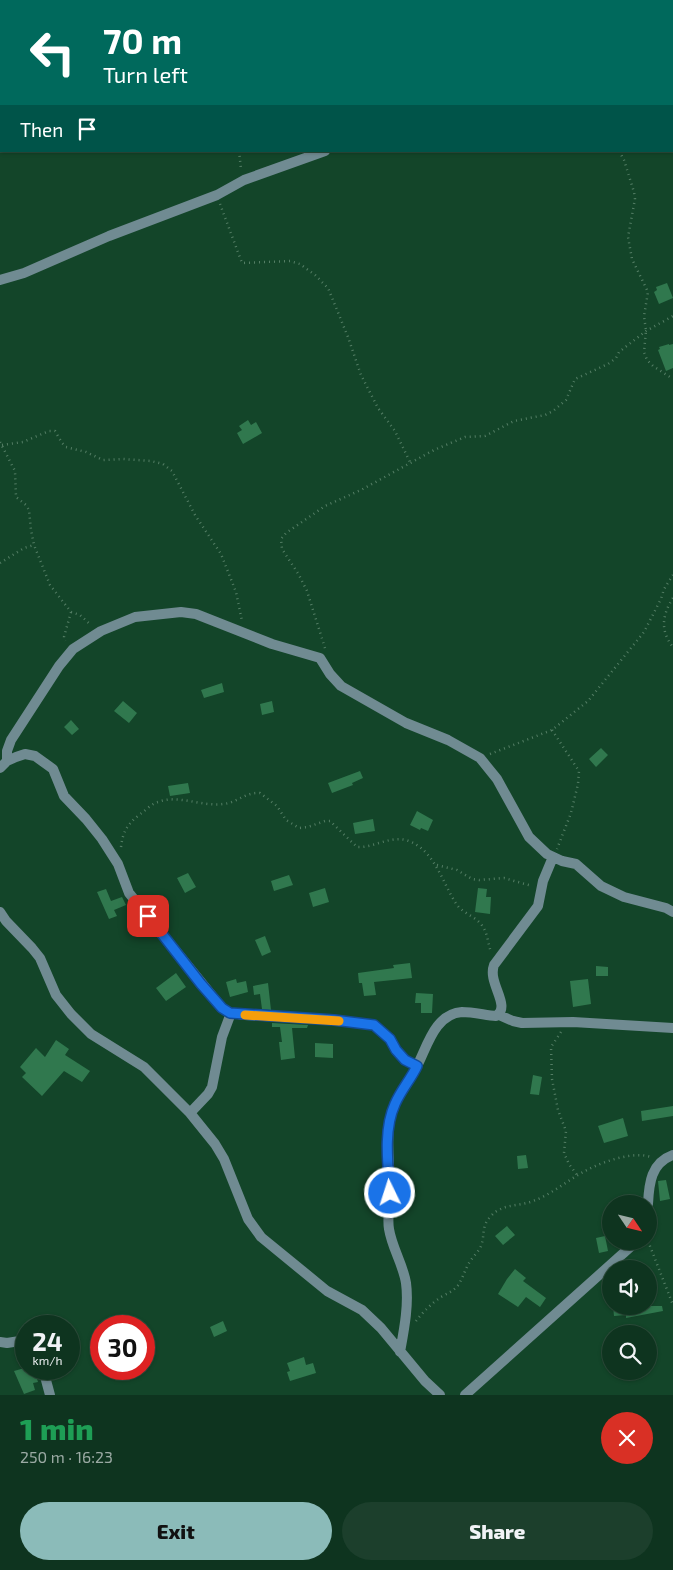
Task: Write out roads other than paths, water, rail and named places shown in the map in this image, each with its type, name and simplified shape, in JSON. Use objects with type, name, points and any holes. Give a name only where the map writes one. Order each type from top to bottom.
[{"type":"street","points":[[0,280],[24,273],[110,236],[217,196],[244,180],[322,152]]},
{"type":"street","points":[[3,764],[11,740],[49,680],[73,649],[101,631],[135,617],[181,612],[196,614],[272,644],[320,658],[334,680],[346,689],[406,723],[448,740],[480,758],[497,780],[529,838],[546,854],[562,861],[576,864],[601,886],[624,897],[666,908],[673,912]]},
{"type":"street","points":[[3,764],[16,756],[25,754],[35,756],[47,764],[55,774],[59,788],[64,796],[97,832],[118,864],[129,892],[222,1008],[230,1013],[334,1020],[374,1025],[390,1039],[396,1050],[405,1060],[417,1066]]},
{"type":"street","points":[[499,1015],[503,1006],[492,978],[494,965],[538,906],[541,888],[553,857]]},
{"type":"street","points":[[0,912],[40,958],[56,995],[71,1014],[91,1034],[144,1067],[190,1113],[215,1144],[224,1159],[248,1219],[261,1237],[327,1291],[362,1310],[381,1328],[425,1381],[440,1395]]},
{"type":"street","points":[[400,1352],[407,1294],[403,1269],[389,1229],[388,1219],[390,1118],[394,1105],[440,1023],[450,1015],[463,1012],[492,1016],[499,1015],[522,1023],[573,1022],[673,1028]]},
{"type":"street","points":[[190,1113],[212,1087],[222,1037],[230,1013]]},
{"type":"street","points":[[649,1195],[651,1178],[655,1169],[662,1160],[673,1155]]},
{"type":"street","points":[[465,1395],[627,1250]]},
{"type":"street","points":[[0,1342],[15,1342]]},
{"type":"street","points":[[46,1380],[50,1395]]}]
